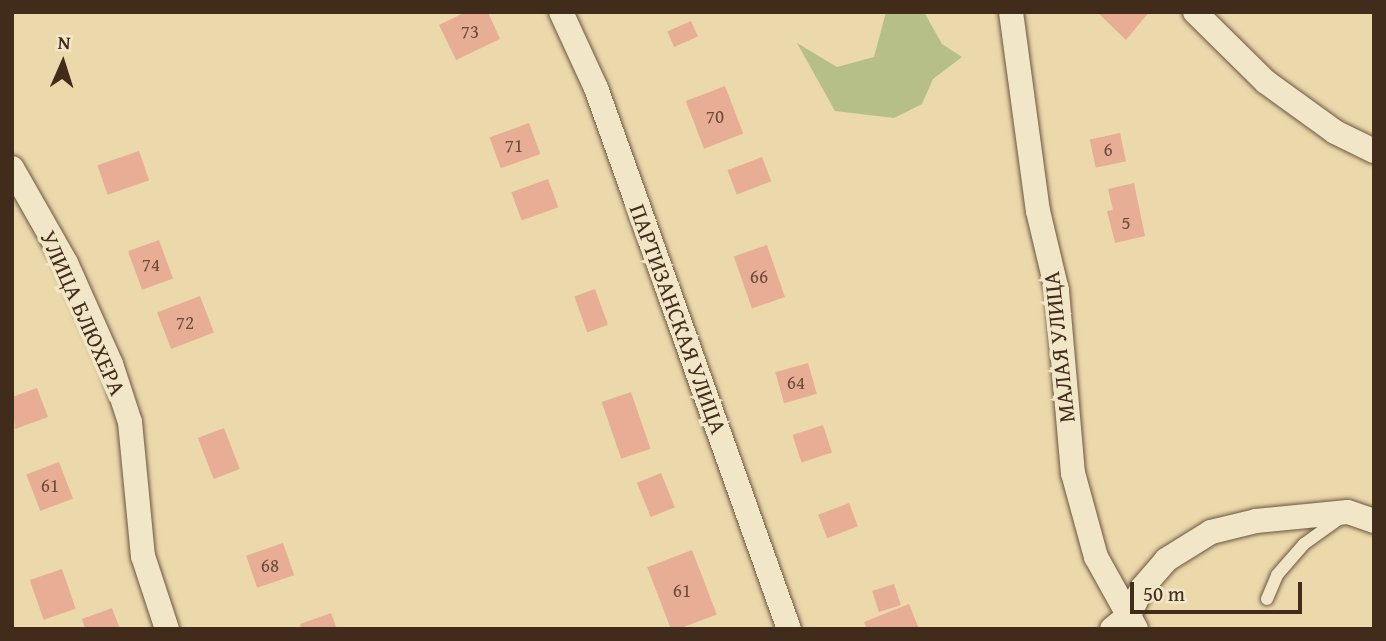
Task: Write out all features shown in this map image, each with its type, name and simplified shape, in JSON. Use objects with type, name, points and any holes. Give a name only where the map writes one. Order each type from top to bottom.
[{"type":"street","name":"ПАРТИЗАНСКАЯ УЛИЦА","points":[[561,12],[596,88],[789,629]]},
{"type":"street","name":"МАЛАЯ УЛИЦА","points":[[1011,12],[1038,211],[1057,291],[1073,473],[1096,556],[1125,624]]},
{"type":"street","points":[[1195,12],[1266,82],[1335,132],[1374,151]]},
{"type":"street","name":"УЛИЦА БЛЮХЕРА","points":[[12,167],[66,264],[115,375],[130,422],[143,556],[167,629]]},
{"type":"street","points":[[1125,624],[1142,588],[1166,560],[1211,532],[1256,521],[1348,512],[1374,521]]},
{"type":"lane","points":[[1267,599],[1277,575],[1304,544],[1348,512],[1374,506]]},
{"type":"green space","points":[[886,12],[924,12],[942,44],[962,57],[933,79],[922,104],[894,118],[835,111],[797,43],[837,67],[874,57]]},
{"type":"building","points":[[466,12],[488,12],[500,39],[456,60],[439,25]]},
{"type":"building","points":[[1097,12],[1149,12],[1126,40]]},
{"type":"building","points":[[691,21],[698,37],[674,47],[667,32]]},
{"type":"building","points":[[725,86],[743,134],[704,149],[686,101]]},
{"type":"building","points":[[529,123],[540,154],[501,168],[490,137]]},
{"type":"building","points":[[1120,133],[1126,161],[1096,168],[1090,139]]},
{"type":"building","points":[[139,151],[149,180],[107,195],[97,165]]},
{"type":"building","points":[[762,157],[771,181],[737,195],[727,170]]},
{"type":"building","points":[[548,179],[558,207],[522,221],[511,192]]},
{"type":"building","points":[[1134,183],[1145,236],[1115,243],[1107,211],[1113,210],[1108,189]]},
{"type":"building","points":[[159,240],[173,279],[142,290],[128,251]]},
{"type":"building","points":[[767,245],[785,297],[752,308],[734,256]]},
{"type":"building","points":[[595,289],[608,325],[587,332],[574,297]]},
{"type":"building","points":[[200,296],[214,332],[171,349],[157,312]]},
{"type":"building","points":[[808,363],[817,394],[784,403],[775,372]]},
{"type":"building","points":[[37,388],[48,417],[15,429],[12,397]]},
{"type":"building","points":[[631,392],[651,449],[621,459],[602,402]]},
{"type":"building","points":[[823,425],[832,453],[802,462],[793,435]]},
{"type":"building","points":[[224,428],[240,469],[214,479],[198,438]]},
{"type":"building","points":[[59,462],[73,498],[40,511],[26,475]]},
{"type":"building","points":[[661,473],[675,507],[651,517],[637,483]]},
{"type":"building","points":[[849,503],[858,526],[827,538],[818,515]]},
{"type":"building","points":[[283,543],[294,575],[257,588],[246,556]]},
{"type":"building","points":[[692,550],[717,614],[679,629],[671,629],[647,567]]},
{"type":"building","points":[[62,569],[76,609],[44,620],[30,580]]},
{"type":"building","points":[[894,584],[901,605],[879,612],[872,591]]},
{"type":"building","points":[[909,604],[919,629],[867,629],[864,622]]},
{"type":"building","points":[[112,608],[120,629],[85,629],[82,619]]},
{"type":"building","points":[[331,613],[337,629],[301,629],[300,624]]}]
